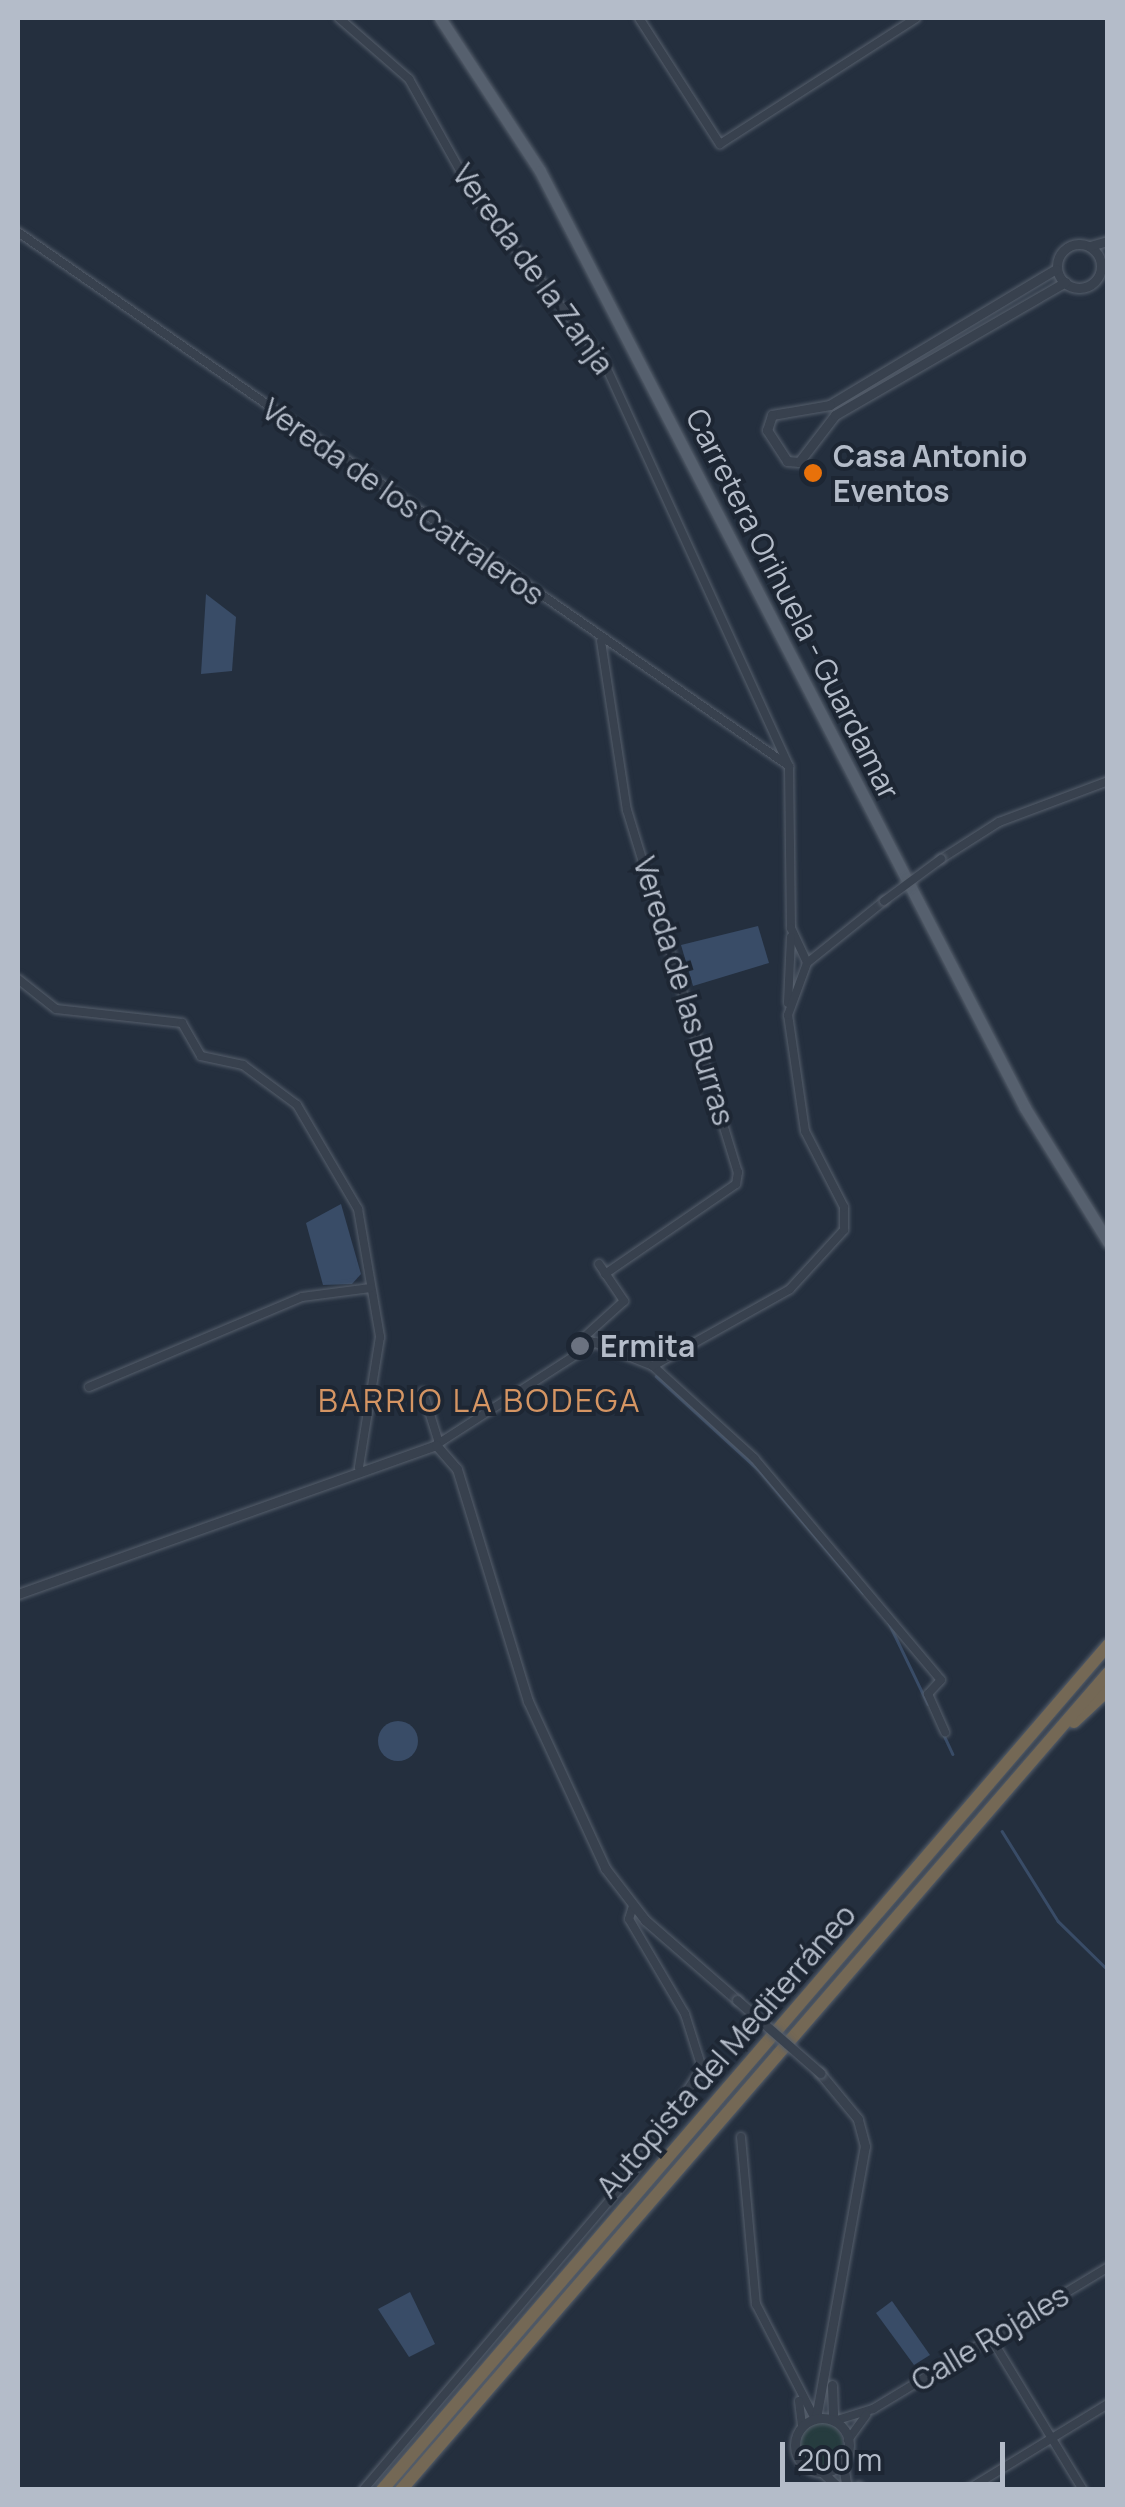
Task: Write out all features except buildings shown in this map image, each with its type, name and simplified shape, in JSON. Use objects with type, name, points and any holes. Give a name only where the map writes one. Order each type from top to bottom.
[{"type":"highway","name":"Autopista del Mediterráneo","points":[[382,2490],[1108,1645]]},
{"type":"highway","name":"Autopista del Mediterráneo","points":[[401,2490],[1108,1672]]},
{"type":"highway","points":[[910,1900],[1108,1690]]},
{"type":"main road","name":"Carretera Orihuela - Guardamar","points":[[440,18],[540,171],[1090,1220],[1108,1240]]},
{"type":"street","name":"Vereda de la Zanja","points":[[339,18],[409,80],[476,199],[603,360],[789,766]]},
{"type":"street","points":[[639,18],[720,144],[916,18]]},
{"type":"street","name":"Vereda de los Catraleros","points":[[18,232],[601,641],[622,645],[789,766]]},
{"type":"street","points":[[1090,246],[1104,260],[1091,284],[1065,282],[835,415],[798,462],[787,461],[766,430],[772,415],[830,405],[1056,269],[1068,247],[1108,242]]},
{"type":"street","points":[[1056,269],[1065,282]]},
{"type":"street","name":"Vereda de las Burras","points":[[601,641],[627,810],[738,1172],[736,1184],[605,1274]]},
{"type":"street","points":[[652,1366],[790,1290],[844,1230],[844,1207],[804,1131],[788,1015],[789,766]]},
{"type":"street","points":[[788,1015],[807,964],[941,859],[999,822],[1108,781]]},
{"type":"street","points":[[791,928],[807,964]]},
{"type":"street","points":[[18,979],[56,1009],[182,1023],[200,1056],[243,1066],[298,1105],[358,1209],[379,1370],[360,1467]]},
{"type":"street","points":[[599,1264],[624,1302],[584,1338],[652,1366],[754,1458],[825,1551],[886,1611],[941,1680],[928,1694],[945,1732]]},
{"type":"street","points":[[89,1387],[302,1297],[370,1288]]},
{"type":"street","points":[[18,1594],[360,1467],[437,1444],[596,1342]]},
{"type":"street","points":[[422,1392],[437,1444],[464,1486],[550,1754],[633,1906],[820,2072],[858,2119],[865,2146],[816,2418]]},
{"type":"street","points":[[363,2490],[629,2178],[702,2068],[685,2014],[630,1920],[633,1906]]},
{"type":"street","points":[[741,2137],[752,2290],[796,2392],[802,2426],[797,2456],[844,2490]]},
{"type":"street","name":"Calle Rojales","points":[[834,2420],[873,2410],[1108,2267]]},
{"type":"street","points":[[835,2327],[834,2420],[848,2440],[843,2461],[844,2490]]},
{"type":"street","points":[[991,2338],[1083,2490]]},
{"type":"street","points":[[796,2392],[816,2418]]},
{"type":"street","points":[[967,2490],[1108,2404]]},
{"type":"street","name":"Calle Rojales","points":[[848,2440],[873,2410]]},
{"type":"street","points":[[802,2426],[816,2418],[834,2420]]},
{"type":"street","points":[[822,2472],[843,2461]]},
{"type":"green space","points":[[821,2422],[836,2429],[843,2444],[836,2459],[821,2466],[806,2459],[799,2444],[806,2429]]},
{"type":"water","points":[[206,594],[236,617],[232,671],[201,674]]},
{"type":"water","points":[[758,926],[769,963],[693,986],[681,945]]},
{"type":"water","points":[[341,1204],[361,1274],[352,1284],[323,1285],[306,1223]]},
{"type":"water","points":[[398,1721],[412,1727],[418,1741],[412,1755],[398,1761],[384,1755],[378,1741],[384,1727]]},
{"type":"water","points":[[410,2292],[435,2344],[409,2357],[378,2309]]},
{"type":"water","points":[[892,2301],[930,2355],[914,2365],[876,2313]]},
{"type":"waterway","points":[[656,1376],[758,1469],[863,1593]]},
{"type":"waterway","points":[[888,1621],[928,1704]]},
{"type":"waterway","points":[[943,1733],[953,1754]]},
{"type":"waterway","points":[[1002,1831],[1058,1921],[1108,1970]]},
{"type":"place","name":"Casa Antonio Eventos","points":[[813,473]]},
{"type":"place","name":"Ermita","points":[[580,1346]]},
{"type":"district","name":"BARRIO LA BODEGA","points":[[480,1400]]}]
